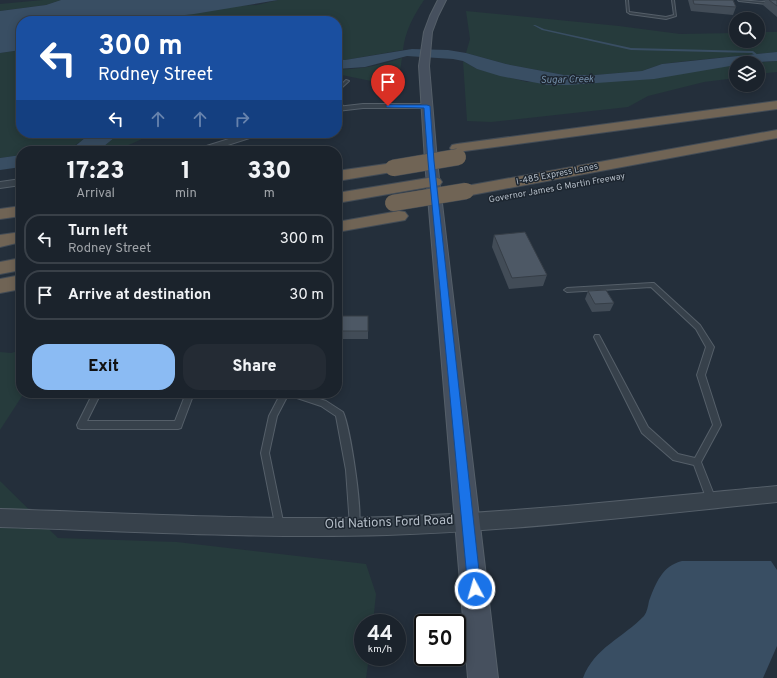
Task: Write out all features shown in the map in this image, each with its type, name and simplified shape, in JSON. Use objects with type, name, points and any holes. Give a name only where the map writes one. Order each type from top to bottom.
[{"type":"highway","points":[[342,175],[392,163],[681,117],[777,105]]},
{"type":"highway","points":[[458,153],[777,112]]},
{"type":"highway","name":"I-485 Express Lanes","points":[[467,198],[697,149],[777,134]]},
{"type":"highway","points":[[697,149],[777,139]]},
{"type":"highway","name":"Governor James G Martin Freeway","points":[[342,226],[396,210],[777,147]]},
{"type":"highway","points":[[342,166],[392,163]]},
{"type":"highway","points":[[342,186],[433,177]]},
{"type":"highway","points":[[342,197],[433,177]]},
{"type":"highway","points":[[342,212],[396,210]]},
{"type":"highway","points":[[0,214],[16,212]]},
{"type":"highway","points":[[0,228],[16,226]]},
{"type":"highway","points":[[0,241],[16,238]]},
{"type":"highway","points":[[0,253],[16,250]]},
{"type":"highway","points":[[0,268],[16,265]]},
{"type":"highway","points":[[0,286],[16,283]]},
{"type":"main road","points":[[442,0],[435,12],[428,31],[424,55],[424,66],[433,177],[483,678]]},
{"type":"street","points":[[342,108],[363,106],[427,106]]},
{"type":"street","points":[[216,146],[240,138]]},
{"type":"street","points":[[0,185],[16,183]]},
{"type":"street","name":"Old Nations Ford Road","points":[[0,518],[279,526],[387,526],[522,518],[777,494]]},
{"type":"lane","points":[[627,0],[628,12],[630,13],[673,18],[676,14],[673,0]]},
{"type":"lane","points":[[738,0],[777,4]]},
{"type":"lane","points":[[342,86],[347,81]]},
{"type":"lane","points":[[567,290],[652,285],[698,327],[710,347],[701,375],[717,425],[697,462],[711,501]]},
{"type":"lane","points":[[597,337],[645,430],[676,456],[697,462]]},
{"type":"lane","points":[[94,398],[81,425],[178,425],[188,398]]},
{"type":"lane","points":[[279,526],[265,453],[274,416],[283,398]]},
{"type":"lane","points":[[307,398],[323,403],[340,414],[349,453],[354,489],[355,526]]},
{"type":"green space","points":[[61,0],[46,5],[0,11],[0,4]]},
{"type":"green space","points":[[278,0],[424,0],[410,24],[403,50],[345,60],[342,60],[342,16],[166,16],[233,6],[257,5]]},
{"type":"green space","points":[[466,11],[619,26],[680,34],[729,33],[729,48],[765,48],[765,32],[777,32],[777,52],[662,64],[642,71],[595,75],[564,75],[506,64],[466,53],[470,39]]},
{"type":"green space","points":[[16,51],[16,138],[85,138],[74,146],[16,146],[16,156],[0,158],[0,53]]},
{"type":"green space","points":[[402,58],[397,90],[371,81],[342,75],[342,69],[354,69],[386,63]]},
{"type":"green space","points":[[463,61],[477,69],[527,82],[729,66],[729,79],[704,82],[648,96],[628,107],[491,122],[467,121]]},
{"type":"green space","points":[[777,61],[777,72],[765,73],[765,62]]},
{"type":"green space","points":[[114,138],[144,138],[127,146],[104,146]]},
{"type":"green space","points":[[0,352],[11,353],[16,352],[16,398],[21,398],[0,430]]},
{"type":"green space","points":[[0,481],[58,538],[177,542],[366,564],[376,594],[374,614],[354,614],[354,666],[368,666],[366,678],[0,678]]},
{"type":"water","points":[[61,0],[278,0],[176,16],[16,16],[16,51],[0,53],[0,11],[46,5]]},
{"type":"water","name":"Sugar Creek","points":[[412,49],[448,50],[466,53],[506,64],[564,75],[595,75],[642,71],[662,64],[729,57],[729,66],[654,79],[548,85],[500,76],[477,69],[463,61],[453,59],[407,56],[365,67],[342,69],[342,60]]},
{"type":"water","points":[[777,52],[777,61],[765,62],[765,56],[739,56]]},
{"type":"water","points":[[85,138],[114,138],[104,146],[75,146]]},
{"type":"water","points":[[16,156],[16,168],[0,170],[0,158]]},
{"type":"water","points":[[682,561],[771,561],[777,570],[777,646],[763,678],[583,678],[594,659],[644,616],[654,588],[665,571],[675,563]]},
{"type":"building","points":[[693,0],[733,0],[736,7],[694,4]]},
{"type":"building","points":[[769,0],[777,0],[777,6]]},
{"type":"building","points":[[525,232],[547,275],[512,278],[494,235]]},
{"type":"building","points":[[606,290],[614,303],[595,304],[588,291]]},
{"type":"building","points":[[342,316],[368,316],[368,331],[342,331]]},
{"type":"waterway","points":[[534,25],[543,30],[631,49],[753,52],[758,56]]},
{"type":"route","points":[[388,106],[427,106],[429,116],[431,161],[475,589]]}]
